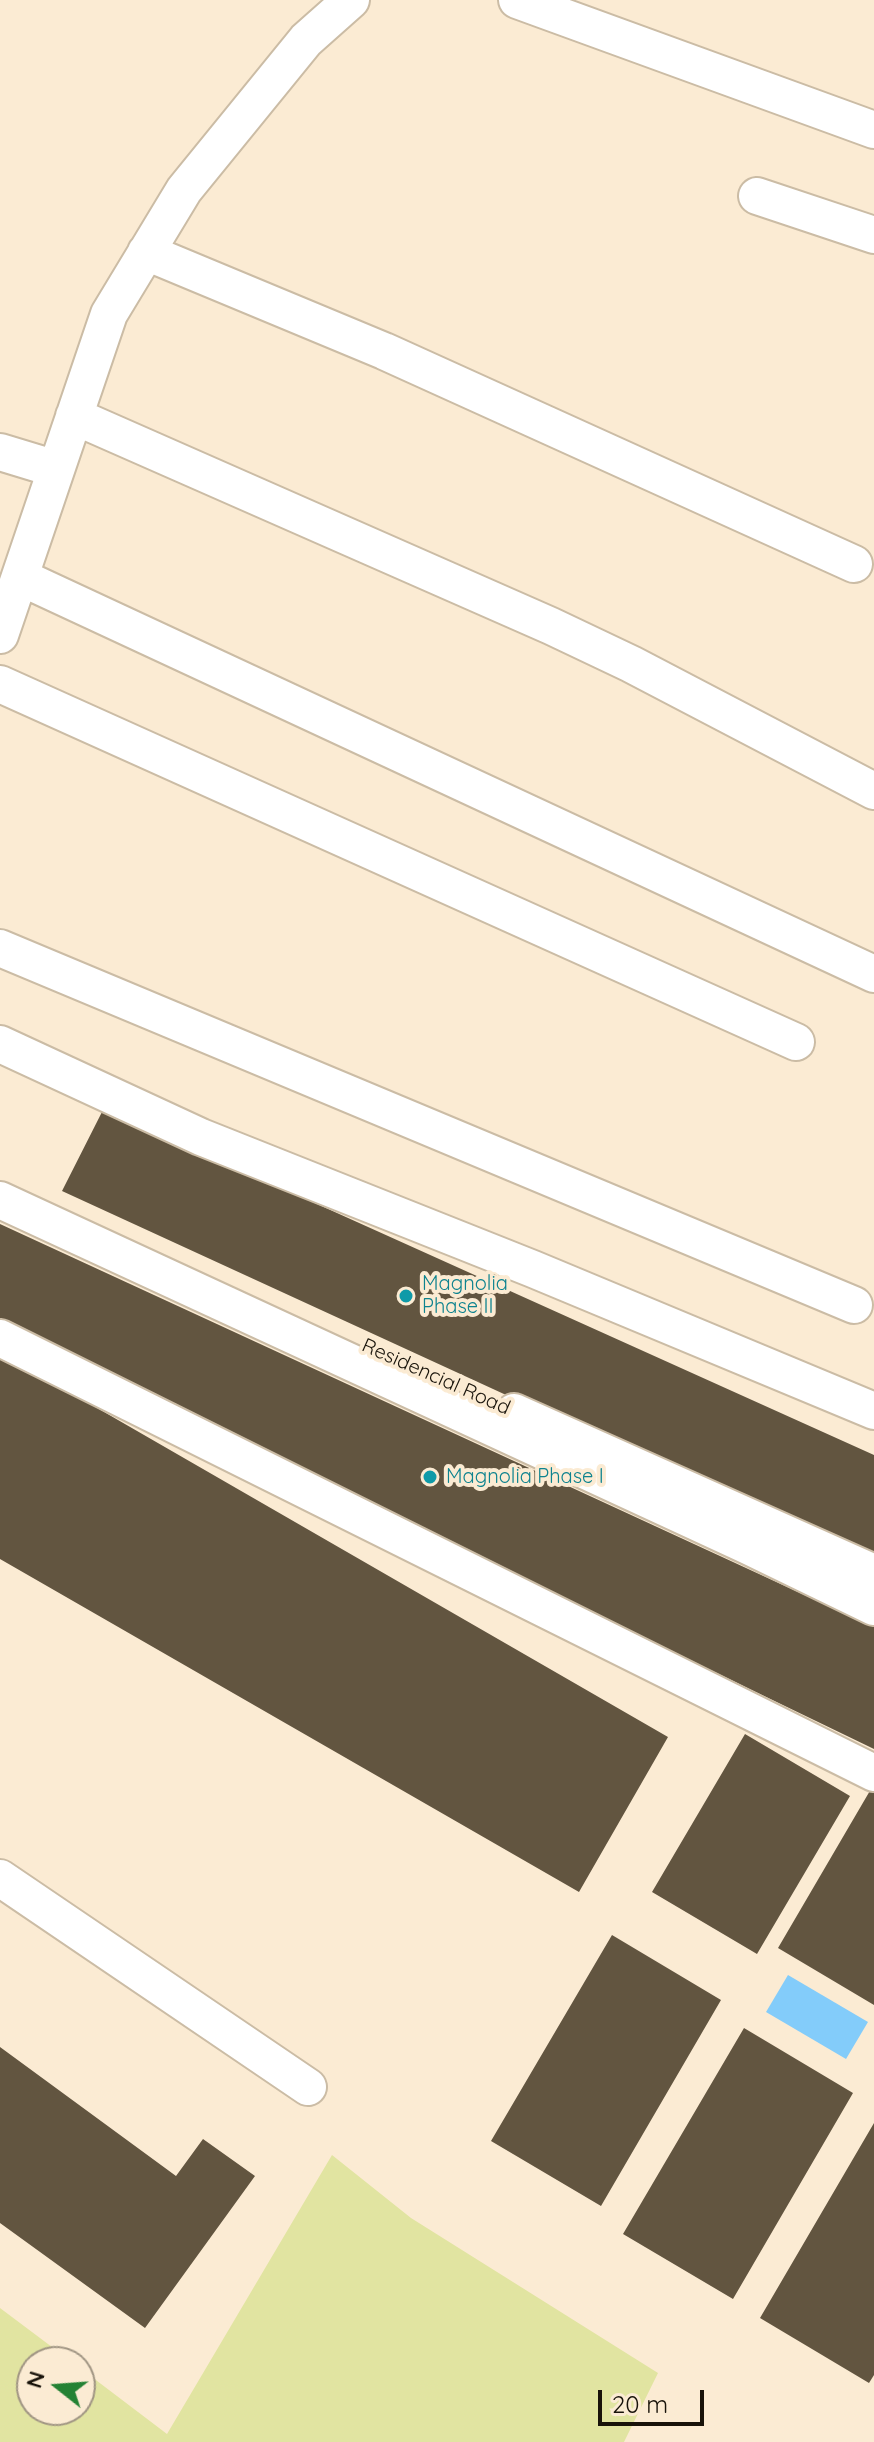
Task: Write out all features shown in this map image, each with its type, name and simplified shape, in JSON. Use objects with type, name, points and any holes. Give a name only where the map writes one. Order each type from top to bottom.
[{"type":"street","points":[[0,635],[109,314],[184,190],[202,166],[306,40],[351,0]]},
{"type":"street","points":[[517,0],[874,130]]},
{"type":"street","points":[[757,196],[874,235]]},
{"type":"street","points":[[146,252],[384,351],[854,564]]},
{"type":"street","points":[[74,416],[578,639],[874,791]]},
{"type":"street","points":[[0,452],[56,469]]},
{"type":"street","points":[[20,577],[874,974]]},
{"type":"street","points":[[0,684],[796,1042]]},
{"type":"street","points":[[0,948],[854,1305]]},
{"type":"street","points":[[0,1044],[201,1137],[533,1269],[874,1411]]},
{"type":"street","name":"Residencial Road","points":[[0,1177],[874,1573]]},
{"type":"street","points":[[0,1200],[874,1607]]},
{"type":"street","points":[[0,1338],[874,1773]]},
{"type":"street","points":[[0,1878],[308,2087]]},
{"type":"green space","points":[[332,2155],[411,2218],[658,2373],[624,2442],[0,2442],[0,2308],[51,2346],[16,2346],[16,2426],[96,2426],[96,2380],[167,2434]]},
{"type":"water","points":[[788,1975],[868,2022],[846,2059],[766,2012]]},
{"type":"building","name":"Magnolia Phase II","points":[[104,1108],[874,1455],[874,1564],[62,1191]]},
{"type":"building","name":"Magnolia Phase I","points":[[0,1224],[874,1627],[874,1749],[0,1327]]},
{"type":"building","points":[[0,1352],[668,1737],[579,1892],[0,1559]]},
{"type":"building","points":[[745,1734],[850,1796],[757,1954],[652,1892]]},
{"type":"building","points":[[871,1789],[874,1791],[874,2005],[778,1948]]},
{"type":"building","points":[[612,1935],[721,2000],[601,2206],[491,2141]]},
{"type":"building","points":[[744,2028],[853,2093],[733,2299],[623,2234]]},
{"type":"building","points":[[0,2047],[176,2176],[203,2139],[255,2176],[145,2328],[0,2223]]},
{"type":"building","points":[[874,2123],[874,2375],[869,2383],[760,2318]]},
{"type":"place","name":"Magnolia Phase II","points":[[406,1296]]},
{"type":"place","name":"Magnolia Phase I","points":[[430,1477]]}]
